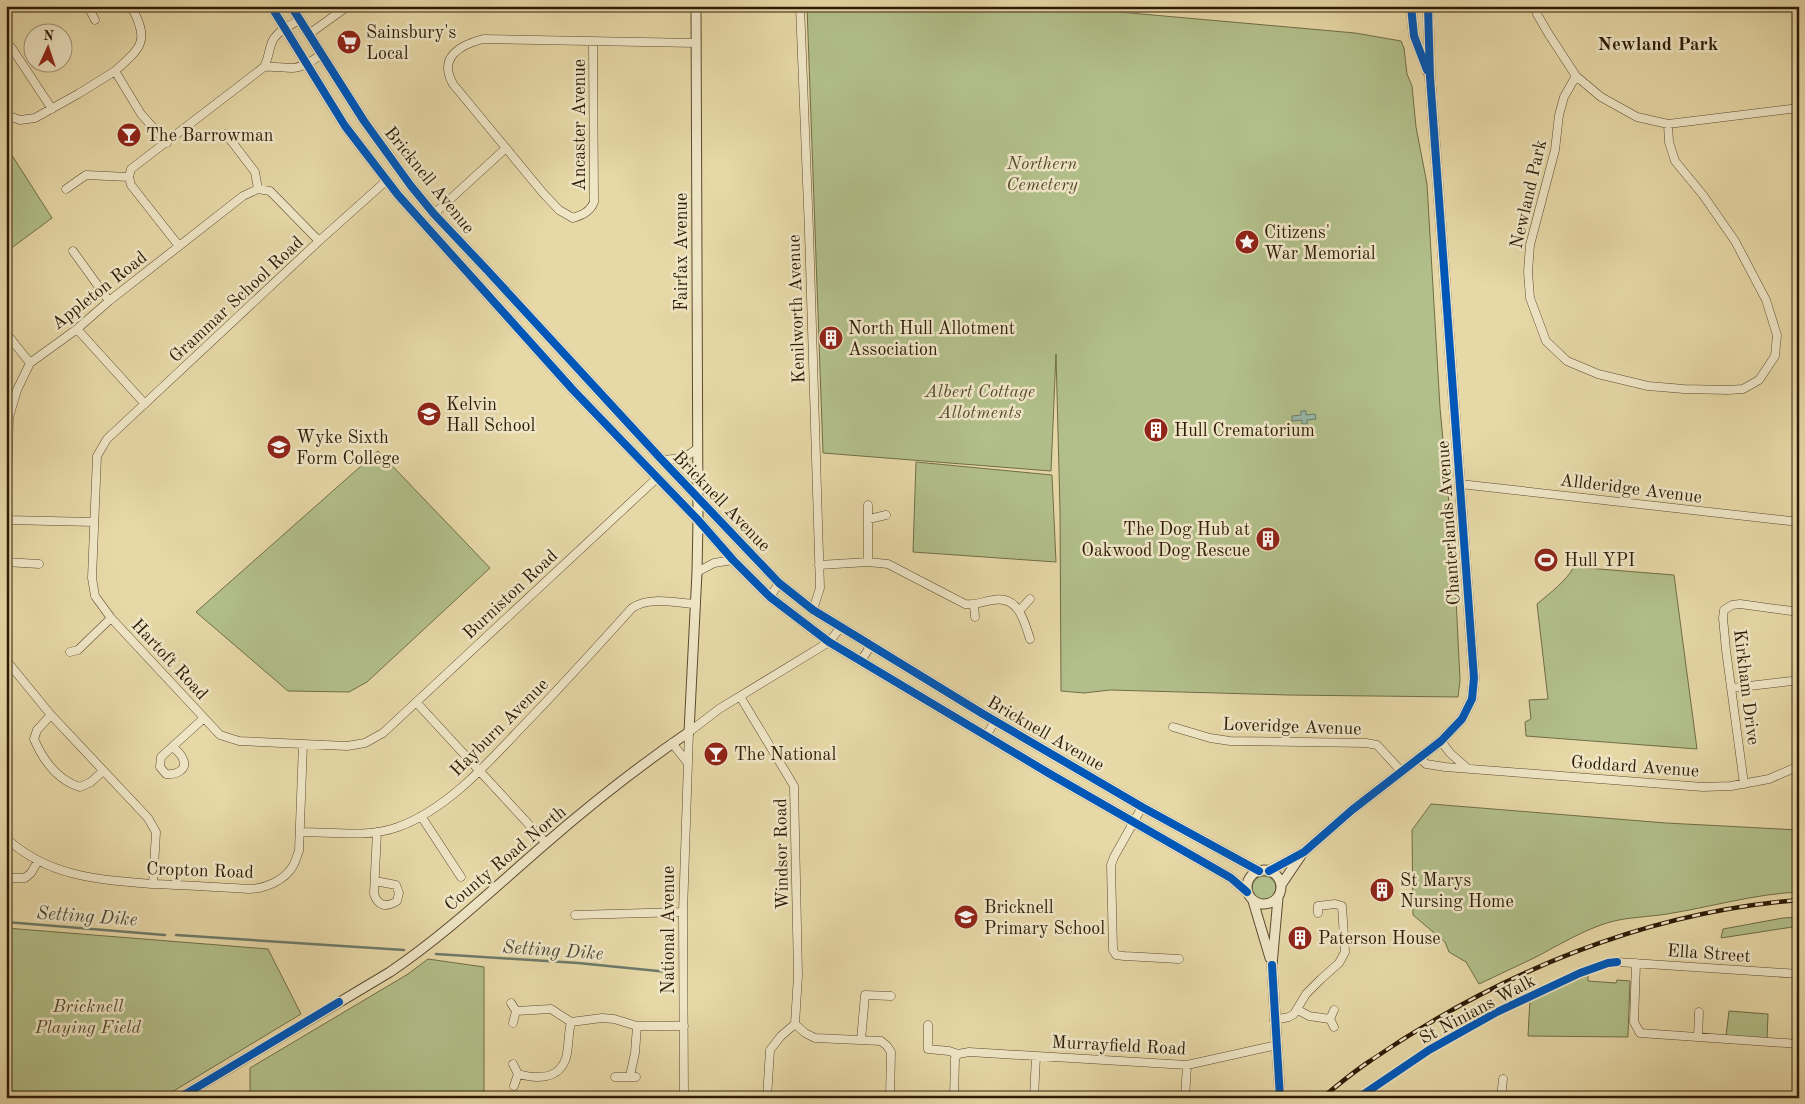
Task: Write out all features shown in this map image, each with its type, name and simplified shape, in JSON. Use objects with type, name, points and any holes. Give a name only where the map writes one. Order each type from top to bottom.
[{"type":"street","points":[[88,6],[95,20]]},
{"type":"street","points":[[6,114],[20,120],[35,118],[115,70],[138,50],[142,37],[141,24],[131,6]]},
{"type":"street","name":"Bricknell Avenue","points":[[271,6],[345,126],[386,181],[573,390],[770,597],[829,642],[986,736],[1231,878],[1247,892]]},
{"type":"street","name":"Bricknell Avenue","points":[[291,6],[364,121],[411,186],[434,214],[779,584],[813,610],[996,720],[1142,807],[1259,871]]},
{"type":"street","points":[[309,34],[348,6]]},
{"type":"street","name":"Fairfax Avenue","points":[[696,6],[698,498]]},
{"type":"street","name":"Kenilworth Avenue","points":[[800,6],[820,588],[813,610]]},
{"type":"street","name":"Chanterlands Avenue","points":[[1411,6],[1414,36],[1430,77]]},
{"type":"street","name":"Chanterlands Avenue","points":[[1270,871],[1304,852],[1352,810],[1441,741],[1462,719],[1472,699],[1474,678],[1430,77],[1428,6]]},
{"type":"street","points":[[1536,6],[1537,14],[1548,34],[1576,76],[1601,97],[1637,117],[1668,124],[1799,108]]},
{"type":"street","points":[[66,189],[86,175],[130,173],[264,67],[269,59],[273,40],[284,28],[300,20]]},
{"type":"street","name":"Ancaster Avenue","points":[[593,42],[595,193],[593,206],[584,214],[573,218],[559,210],[453,84],[448,76],[450,58],[466,44],[483,39],[696,43]]},
{"type":"street","points":[[11,47],[52,109]]},
{"type":"street","points":[[264,67],[293,68],[321,55]]},
{"type":"street","points":[[115,70],[141,114],[167,142]]},
{"type":"street","name":"Newland Park","points":[[1576,76],[1564,97],[1559,114],[1555,150],[1530,245],[1528,272],[1530,298],[1546,341],[1568,361],[1598,374],[1648,386],[1684,389],[1743,389],[1759,380],[1775,356],[1777,335],[1766,300],[1735,241],[1703,195],[1675,161],[1669,142],[1668,124]]},
{"type":"street","points":[[226,134],[255,172],[258,189],[270,191],[319,241]]},
{"type":"street","points":[[434,214],[506,148]]},
{"type":"street","points":[[130,173],[131,185],[179,246]]},
{"type":"street","name":"Grammar School Road","points":[[107,439],[386,181]]},
{"type":"street","name":"Appleton Road","points":[[6,530],[9,417],[17,390],[30,363],[243,196],[258,189]]},
{"type":"street","points":[[73,251],[109,301]]},
{"type":"street","points":[[476,281],[487,270]]},
{"type":"street","points":[[77,328],[146,404]]},
{"type":"street","points":[[6,333],[30,363]]},
{"type":"street","name":"Hartoft Road","points":[[107,439],[97,456],[92,578],[95,596],[111,618],[204,718],[220,735],[239,741],[347,746],[365,743],[383,733]]},
{"type":"street","name":"Bricknell Avenue","points":[[662,460],[684,458],[698,448]]},
{"type":"street","name":"Burniston Road","points":[[383,733],[657,478]]},
{"type":"street","name":"Allderidge Avenue","points":[[1460,484],[1799,522]]},
{"type":"street","name":"National Avenue","points":[[684,1098],[683,912],[687,762],[696,604],[698,498]]},
{"type":"street","points":[[868,505],[868,562]]},
{"type":"street","points":[[869,518],[886,515]]},
{"type":"street","points":[[7,520],[94,522]]},
{"type":"street","name":"Bricknell Avenue","points":[[697,572],[714,563],[733,560]]},
{"type":"street","points":[[6,562],[39,564]]},
{"type":"street","points":[[819,565],[868,562],[888,564],[965,604],[974,605],[994,599],[1008,600],[1020,610],[1030,639]]},
{"type":"street","points":[[770,597],[779,584]]},
{"type":"street","points":[[1020,610],[1030,599]]},
{"type":"street","name":"Hayburn Avenue","points":[[300,832],[377,832],[398,827],[421,816],[453,794],[480,769],[558,689],[632,608],[639,603],[648,601],[696,604]]},
{"type":"street","name":"Kirkham Drive","points":[[1744,784],[1723,618],[1724,610],[1732,605],[1740,604],[1799,612]]},
{"type":"street","points":[[974,605],[975,617]]},
{"type":"street","points":[[70,652],[78,650],[111,618]]},
{"type":"street","name":"County Road North","points":[[179,1098],[390,972],[421,951],[546,843],[647,761],[720,709],[741,698],[829,642],[841,627]]},
{"type":"street","points":[[861,661],[871,645]]},
{"type":"street","points":[[6,660],[51,715],[148,818],[156,832],[153,884]]},
{"type":"street","points":[[1732,688],[1792,681]]},
{"type":"street","name":"Windsor Road","points":[[741,698],[794,786],[798,975],[795,1024]]},
{"type":"street","points":[[416,702],[480,769],[546,843]]},
{"type":"street","points":[[51,715],[37,730],[34,739],[49,767],[69,784],[80,787],[91,782],[103,771]]},
{"type":"street","points":[[173,747],[204,718]]},
{"type":"street","points":[[986,736],[996,720]]},
{"type":"street","name":"Loveridge Avenue","points":[[1173,727],[1210,738],[1230,741],[1366,742],[1377,745],[1401,771]]},
{"type":"street","points":[[1441,741],[1450,753],[1467,768]]},
{"type":"street","points":[[672,743],[687,762]]},
{"type":"street","name":"Cropton Road","points":[[6,838],[38,861],[79,877],[113,882],[254,889],[270,885],[287,874],[294,865],[299,850],[303,744]]},
{"type":"street","name":"Goddard Avenue","points":[[1419,757],[1426,764],[1704,787],[1744,784],[1769,779],[1799,766]]},
{"type":"street","points":[[1142,807],[1111,865],[1113,950],[1116,955],[1179,959]]},
{"type":"street","points":[[421,816],[461,877]]},
{"type":"street","points":[[375,881],[377,832]]},
{"type":"street","name":"Chanterlands Avenue","points":[[1281,885],[1304,852]]},
{"type":"street","points":[[6,878],[25,878],[31,873],[38,861]]},
{"type":"street","points":[[1272,965],[1253,901],[1247,892],[1247,884],[1251,876],[1259,871],[1270,871],[1278,877],[1281,885],[1278,898],[1272,965],[1280,1098]]},
{"type":"street","points":[[1253,901],[1261,904],[1272,903],[1278,898]]},
{"type":"street","points":[[1274,1020],[1289,1017],[1298,1010],[1306,994],[1339,963],[1345,952],[1342,906],[1335,904],[1318,906],[1318,913]]},
{"type":"street","points":[[575,915],[683,912]]},
{"type":"street","name":"Ella Street","points":[[1617,962],[1799,974]]},
{"type":"street","points":[[1636,963],[1634,1022],[1640,1033],[1798,1044],[1798,1018]]},
{"type":"street","points":[[861,1040],[865,995],[891,996]]},
{"type":"street","points":[[512,1003],[516,1011],[513,1023]]},
{"type":"street","points":[[516,1011],[552,1009],[571,1022],[602,1018],[614,1019],[637,1026],[684,1026]]},
{"type":"street","points":[[1298,1010],[1309,1016],[1330,1019]]},
{"type":"street","points":[[1334,1010],[1330,1019],[1334,1028]]},
{"type":"street","points":[[1698,1037],[1699,1012]]},
{"type":"street","points":[[518,1074],[541,1078],[555,1074],[560,1070],[566,1058],[571,1022]]},
{"type":"street","points":[[767,1098],[770,1050],[781,1036],[795,1024],[805,1033],[815,1038],[881,1041],[891,1052],[890,1098]]},
{"type":"street","name":"Murrayfield Road","points":[[928,1025],[928,1049],[948,1050],[958,1054],[962,1052],[1186,1065],[1277,1045]]},
{"type":"street","points":[[615,1077],[633,1076],[637,1026]]},
{"type":"street","points":[[954,1098],[955,1058],[958,1054]]},
{"type":"street","points":[[1034,1098],[1036,1056]]},
{"type":"street","points":[[513,1064],[518,1074],[514,1086]]},
{"type":"street","points":[[1185,1098],[1186,1065]]},
{"type":"street","points":[[1501,1098],[1503,1079]]},
{"type":"green space","points":[[807,6],[1063,7],[1355,33],[1401,41],[1404,48],[1407,74],[1412,86],[1416,127],[1427,184],[1440,408],[1454,557],[1460,680],[1458,697],[1110,690],[1084,693],[1061,691],[1060,511],[1056,354],[1051,471],[823,453]]},
{"type":"green space","points":[[6,146],[52,218],[6,252]]},
{"type":"green space","points":[[378,451],[490,568],[367,682],[349,692],[288,691],[196,612]]},
{"type":"green space","points":[[916,462],[1052,475],[1056,562],[913,552]]},
{"type":"green space","points":[[1574,567],[1674,575],[1697,749],[1526,736],[1525,722],[1531,719],[1529,700],[1548,699],[1537,604],[1562,582]]},
{"type":"green space","points":[[1431,804],[1666,823],[1799,830],[1799,892],[1766,895],[1667,914],[1610,922],[1581,933],[1479,984],[1466,962],[1449,952],[1445,942],[1413,915],[1412,830]]},
{"type":"green space","points":[[1264,876],[1273,879],[1276,888],[1273,897],[1264,900],[1255,897],[1252,888],[1255,879]]},
{"type":"green space","points":[[1799,917],[1799,926],[1721,938],[1723,929],[1783,918]]},
{"type":"green space","name":"Bricknell Playing Field","points":[[6,928],[268,949],[301,1014],[162,1098],[6,1098]]},
{"type":"green space","points":[[428,959],[484,967],[484,1098],[250,1098],[250,1068],[408,974]]},
{"type":"green space","points":[[1588,972],[1588,981],[1616,983],[1617,980],[1630,981],[1628,1037],[1528,1036],[1530,998]]},
{"type":"green space","points":[[1729,1011],[1768,1014],[1767,1040],[1726,1036]]},
{"type":"shaded area","points":[[1301,411],[1306,411],[1306,415],[1315,414],[1316,419],[1307,420],[1307,424],[1302,424],[1302,420],[1292,421],[1292,416],[1301,415]]},
{"type":"waterway","name":"Setting Dike","points":[[6,922],[165,935]]},
{"type":"waterway","name":"Setting Dike","points":[[176,935],[404,950]]},
{"type":"waterway","name":"Setting Dike","points":[[436,954],[578,963],[668,972]]},
{"type":"railway","points":[[1322,1098],[1364,1065],[1469,1001],[1521,975],[1574,952],[1629,933],[1684,918],[1741,907],[1799,900]]},
{"type":"cycle path","points":[[271,6],[345,126],[398,195],[573,390],[770,597],[829,642],[1050,774],[1231,878],[1247,892]]},
{"type":"cycle path","points":[[291,6],[364,121],[411,186],[434,214],[779,583],[813,610],[983,714],[1142,807],[1259,871]]},
{"type":"cycle path","points":[[1411,6],[1414,36],[1427,70]]},
{"type":"cycle path","points":[[1269,871],[1304,852],[1352,810],[1441,741],[1462,719],[1472,699],[1474,678],[1430,77],[1428,6]]},
{"type":"cycle path","name":"St Ninians Walk","points":[[1358,1098],[1429,1050],[1495,1013],[1580,973],[1608,963],[1617,962]]},
{"type":"cycle path","points":[[1272,965],[1280,1098]]},
{"type":"cycle path","points":[[179,1098],[339,1002]]},
{"type":"place","name":"Sainsbury's Local","points":[[349,42]]},
{"type":"place","name":"The Barrowman","points":[[129,135]]},
{"type":"place","name":"Citizens' War Memorial","points":[[1247,242]]},
{"type":"place","name":"North Hull Allotment Association","points":[[831,338]]},
{"type":"place","name":"Kelvin Hall School","points":[[429,414]]},
{"type":"place","name":"Hull Crematorium","points":[[1156,430]]},
{"type":"place","name":"Wyke Sixth Form College","points":[[279,447]]},
{"type":"place","name":"The Dog Hub at Oakwood Dog Rescue","points":[[1268,539]]},
{"type":"place","name":"Hull YPI","points":[[1546,560]]},
{"type":"place","name":"The National","points":[[716,754]]},
{"type":"place","name":"St Marys Nursing Home","points":[[1382,890]]},
{"type":"place","name":"Bricknell Primary School","points":[[966,917]]},
{"type":"place","name":"Paterson House","points":[[1300,938]]},
{"type":"district","name":"Newland Park","points":[[1658,43]]},
{"type":"park label","name":"Northern Cemetery","points":[[1042,173]]},
{"type":"park label","name":"Albert Cottage Allotments","points":[[980,401]]}]
